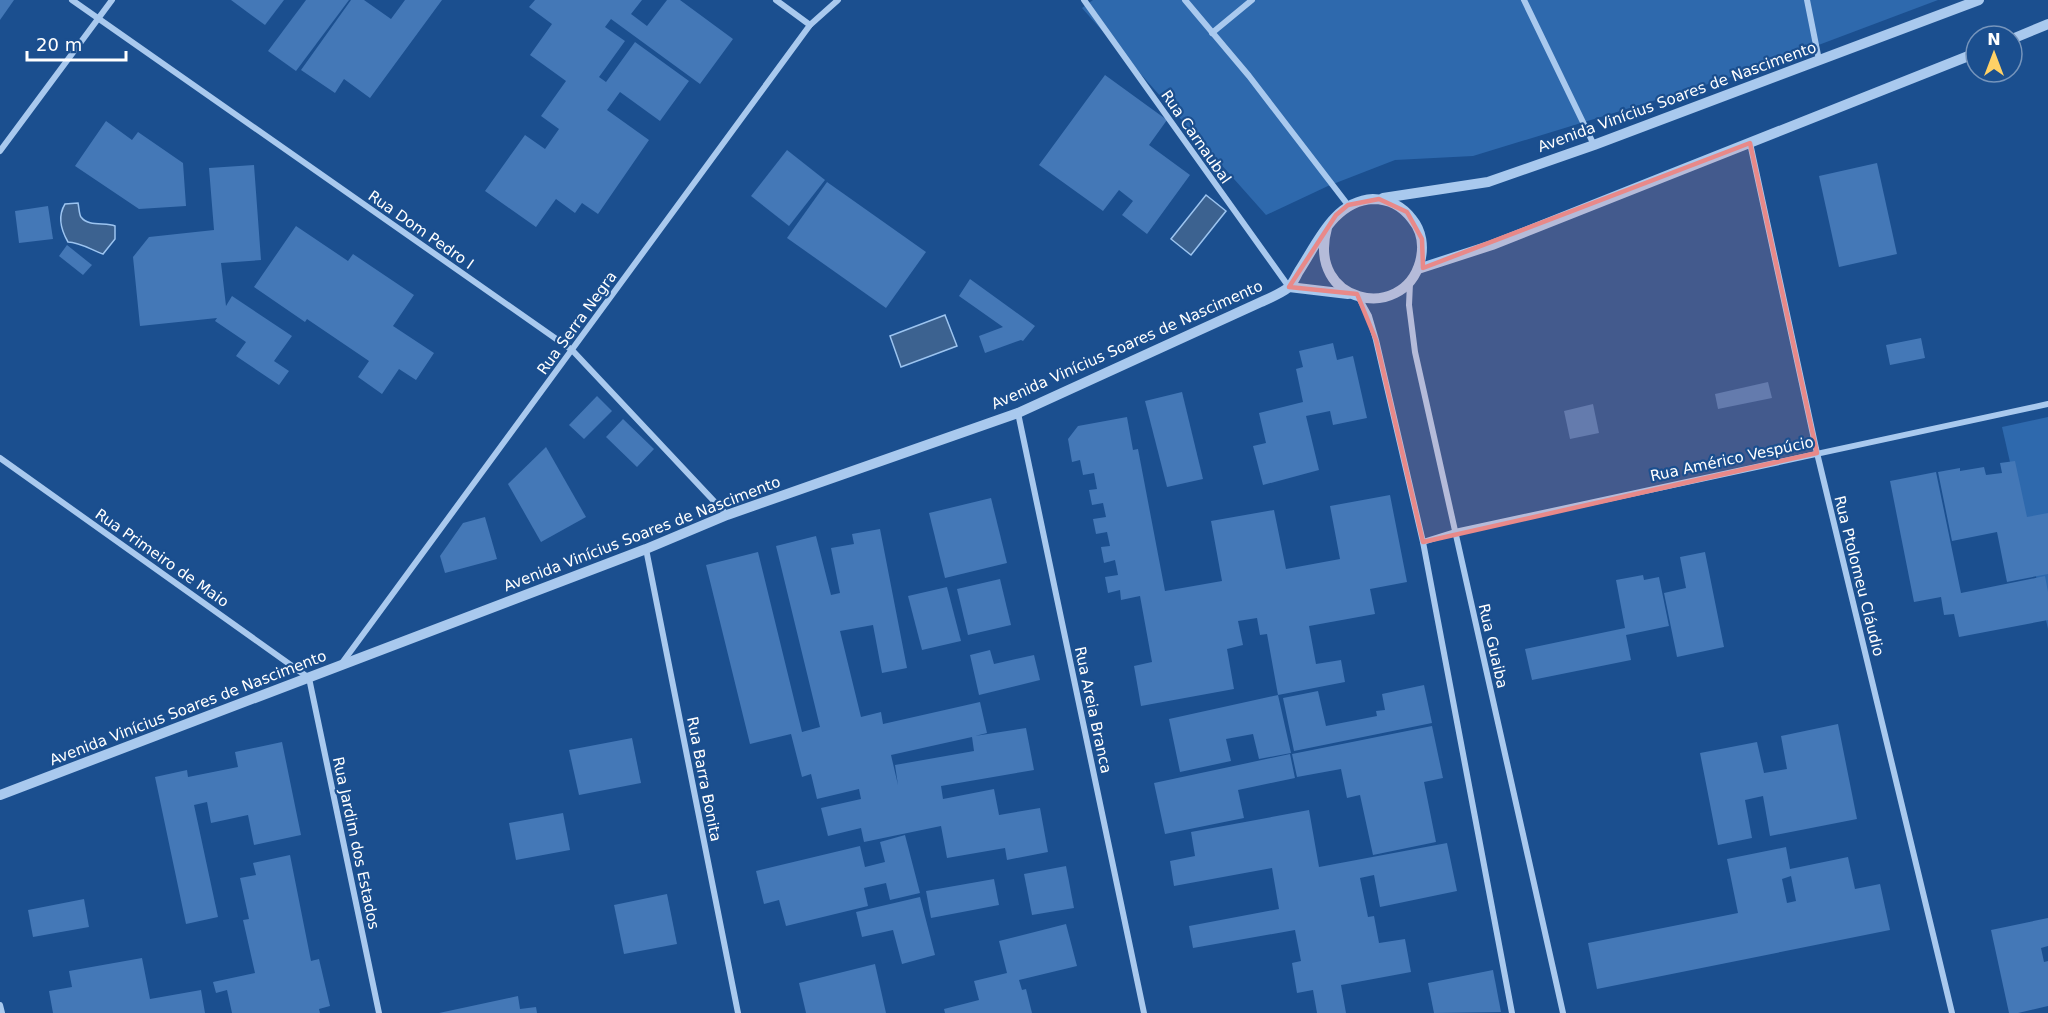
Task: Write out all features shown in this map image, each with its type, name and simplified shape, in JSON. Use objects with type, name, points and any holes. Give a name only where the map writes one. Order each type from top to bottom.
[{"type":"street","name":"Rua Dom Pedro I","points":[[72,0],[572,350],[727,515]]},
{"type":"street","points":[[0,151],[112,0]]},
{"type":"street","points":[[776,0],[810,25]]},
{"type":"street","name":"Rua Serra Negra","points":[[340,666],[810,25],[838,0]]},
{"type":"street","name":"Rua Carnaubal","points":[[1084,0],[1289,287]]},
{"type":"street","points":[[1185,0],[1249,76],[1348,205]]},
{"type":"street","points":[[1212,33],[1252,0]]},
{"type":"street","points":[[1524,0],[1594,145]]},
{"type":"street","points":[[1807,0],[1819,60]]},
{"type":"street","name":"Avenida Vinícius Soares de Nascimento","points":[[0,795],[646,549],[727,515],[1018,413],[1289,287],[1336,215],[1348,205],[1363,200],[1488,182],[1594,145],[1978,0]]},
{"type":"street","points":[[2024,34],[2048,24]]},
{"type":"street","points":[[1418,269],[1492,245],[1964,58]]},
{"type":"street","name":"Rua Ptolomeu Cláudio","points":[[1750,143],[1818,453],[1952,1013]]},
{"type":"street","points":[[1289,287],[1367,298],[1383,298],[1397,292],[1410,282],[1418,269],[1422,247],[1417,224],[1407,212],[1379,199]]},
{"type":"street","points":[[1327,228],[1323,243],[1323,258],[1329,273],[1339,285],[1355,295],[1369,316],[1376,340],[1423,542],[1512,1013]]},
{"type":"street","name":"Rua Guaiba","points":[[1410,282],[1409,305],[1415,352],[1563,1013]]},
{"type":"street","name":"Rua Américo Vespúcio","points":[[1423,542],[1455,532],[2048,404]]},
{"type":"street","name":"Rua Areia Branca","points":[[1018,413],[1144,1013]]},
{"type":"street","name":"Rua Primeiro de Maio","points":[[0,458],[309,678]]},
{"type":"street","name":"Rua Barra Bonita","points":[[646,549],[738,1013]]},
{"type":"street","name":"Rua Jardim dos Estados","points":[[309,678],[380,1013]]},
{"type":"street","points":[[0,1005],[2,1013]]},
{"type":"highlighted area","points":[[1750,143],[1817,453],[1423,542],[1376,340],[1357,294],[1289,287],[1336,215],[1348,205],[1379,199],[1407,212],[1422,239],[1423,268]]},
{"type":"shaded area","points":[[1093,0],[1938,0],[1744,73],[1473,156],[1395,160],[1328,186],[1266,215],[1082,8]]},
{"type":"shaded area","points":[[1206,195],[1226,211],[1191,255],[1171,239]]},
{"type":"shaded area","points":[[78,203],[80,216],[84,220],[115,226],[115,239],[103,254],[68,242],[62,228],[61,214],[65,204]]},
{"type":"shaded area","points":[[945,315],[957,346],[901,367],[890,336]]},
{"type":"shaded area","points":[[2048,417],[2048,629],[2002,427]]},
{"type":"building","points":[[0,0],[14,0],[0,20]]},
{"type":"building","points":[[231,0],[284,0],[265,25]]},
{"type":"building","points":[[306,0],[349,0],[296,71],[268,51]]},
{"type":"building","points":[[351,0],[364,0],[391,19],[405,0],[442,0],[370,98],[344,79],[335,93],[301,70]]},
{"type":"building","points":[[535,0],[642,0],[631,14],[647,26],[667,0],[680,0],[733,39],[700,84],[611,19],[605,27],[625,41],[599,77],[606,82],[635,42],[689,81],[660,121],[620,92],[607,110],[649,140],[598,214],[582,203],[575,213],[556,199],[536,227],[485,191],[525,135],[545,149],[559,129],[541,116],[566,81],[530,55],[552,24],[529,7]]},
{"type":"building","points":[[1105,75],[1167,120],[1149,145],[1190,175],[1147,234],[1122,215],[1133,201],[1119,190],[1103,211],[1039,165]]},
{"type":"building","points":[[106,121],[132,140],[138,132],[183,163],[186,206],[139,209],[75,166]]},
{"type":"building","points":[[787,150],[825,180],[789,226],[751,196]]},
{"type":"building","points":[[1877,163],[1897,254],[1839,267],[1819,176]]},
{"type":"building","points":[[254,165],[261,260],[221,263],[226,306],[232,296],[292,336],[274,361],[289,371],[279,385],[236,356],[246,342],[215,321],[217,318],[140,326],[133,257],[149,237],[214,230],[209,168]]},
{"type":"building","points":[[827,182],[926,252],[886,308],[787,238]]},
{"type":"building","points":[[48,206],[53,239],[19,243],[15,211]]},
{"type":"building","points":[[296,226],[348,261],[353,254],[414,295],[393,326],[434,353],[416,380],[399,369],[382,394],[358,377],[369,361],[307,319],[305,322],[254,287]]},
{"type":"building","points":[[67,245],[92,265],[83,275],[59,256]]},
{"type":"building","points":[[970,279],[1035,326],[1023,341],[985,353],[979,336],[1003,327],[959,296]]},
{"type":"building","points":[[1921,338],[1925,358],[1890,365],[1886,345]]},
{"type":"building","points":[[1333,343],[1337,360],[1353,356],[1367,418],[1333,425],[1330,411],[1306,416],[1319,470],[1263,485],[1253,446],[1266,443],[1259,413],[1303,402],[1296,369],[1303,367],[1299,351]]},
{"type":"building","points":[[1768,382],[1772,398],[1718,409],[1715,394]]},
{"type":"building","points":[[1182,392],[1203,479],[1167,487],[1145,401]]},
{"type":"building","points":[[597,396],[612,411],[584,439],[569,425]]},
{"type":"building","points":[[1593,404],[1599,433],[1570,439],[1564,411]]},
{"type":"building","points":[[1127,417],[1133,450],[1138,449],[1165,591],[1222,581],[1211,521],[1274,510],[1286,569],[1340,559],[1330,506],[1390,495],[1407,582],[1370,589],[1375,614],[1309,626],[1316,664],[1341,660],[1345,682],[1278,695],[1267,634],[1260,635],[1257,618],[1238,621],[1243,645],[1227,649],[1234,689],[1141,706],[1134,666],[1152,662],[1140,596],[1121,600],[1120,590],[1108,593],[1105,577],[1118,575],[1115,560],[1104,563],[1101,547],[1110,546],[1107,532],[1096,534],[1093,519],[1106,517],[1103,503],[1092,505],[1089,490],[1097,489],[1094,473],[1083,475],[1080,460],[1072,462],[1068,439],[1078,426]]},
{"type":"building","points":[[623,419],[654,449],[637,467],[606,437]]},
{"type":"building","points":[[546,447],[586,517],[541,542],[508,484]]},
{"type":"building","points":[[2015,461],[2027,517],[2048,513],[2048,574],[2007,582],[1997,532],[1952,541],[1938,472],[1984,467],[1986,475],[2002,473],[2000,463]]},
{"type":"building","points":[[1936,472],[1961,593],[2045,576],[2048,592],[2048,620],[1959,637],[1954,614],[1944,615],[1941,597],[1914,602],[1890,481]]},
{"type":"building","points":[[991,498],[1007,563],[945,578],[929,513]]},
{"type":"building","points":[[485,517],[497,559],[445,573],[440,556],[463,523]]},
{"type":"building","points":[[880,529],[907,668],[882,673],[873,625],[840,631],[861,717],[881,712],[883,724],[980,702],[987,733],[975,736],[1026,728],[1034,770],[941,786],[943,799],[994,789],[999,815],[1040,808],[1048,852],[1007,860],[1005,848],[947,858],[941,826],[864,842],[861,828],[828,836],[821,808],[861,799],[859,789],[817,799],[811,774],[802,777],[791,734],[750,744],[706,565],[758,552],[802,732],[820,727],[776,546],[816,536],[831,595],[840,593],[831,548],[854,544],[852,534]],"holes":[[[972,737],[974,751],[895,765],[898,785],[891,755]]]},
{"type":"building","points":[[1705,552],[1724,647],[1677,657],[1664,593],[1686,588],[1680,557]]},
{"type":"building","points":[[1643,575],[1644,580],[1659,577],[1669,626],[1626,635],[1631,660],[1532,680],[1525,649],[1625,628],[1616,580]]},
{"type":"building","points":[[1000,579],[1011,625],[968,635],[957,589]]},
{"type":"building","points":[[947,587],[961,641],[922,650],[908,596]]},
{"type":"building","points":[[990,650],[994,664],[1034,655],[1040,680],[979,695],[970,655]]},
{"type":"building","points":[[1424,685],[1432,723],[1294,751],[1283,698],[1318,691],[1326,726],[1377,716],[1376,711],[1385,710],[1382,694]]},
{"type":"building","points":[[1278,695],[1291,753],[1259,759],[1253,734],[1226,739],[1231,761],[1180,772],[1169,719]]},
{"type":"building","points":[[1838,724],[1857,819],[1770,836],[1763,796],[1745,800],[1752,838],[1718,845],[1700,753],[1757,742],[1764,773],[1787,769],[1781,736]]},
{"type":"building","points":[[1432,726],[1443,778],[1424,782],[1436,842],[1373,855],[1360,795],[1347,798],[1341,769],[1297,777],[1292,754]]},
{"type":"building","points":[[632,738],[641,783],[579,795],[569,750]]},
{"type":"building","points":[[282,742],[301,835],[254,845],[248,815],[211,823],[207,802],[194,805],[218,917],[186,924],[155,777],[187,770],[188,777],[238,767],[235,752]]},
{"type":"building","points":[[1290,754],[1295,778],[1238,790],[1244,818],[1165,834],[1154,783]]},
{"type":"building","points":[[1309,810],[1319,867],[1447,843],[1457,891],[1380,907],[1374,875],[1360,878],[1368,917],[1374,916],[1379,943],[1405,939],[1411,972],[1341,985],[1346,1013],[1317,1013],[1313,990],[1297,993],[1292,963],[1301,961],[1295,930],[1193,948],[1189,926],[1279,909],[1272,868],[1174,886],[1170,861],[1195,856],[1191,832]]},
{"type":"building","points":[[563,813],[570,850],[516,860],[509,823]]},
{"type":"building","points":[[905,835],[920,893],[890,900],[886,883],[864,888],[868,906],[786,926],[779,900],[764,904],[756,871],[860,846],[865,867],[885,862],[880,842]]},
{"type":"building","points":[[1786,847],[1790,869],[1848,857],[1855,889],[1880,884],[1890,930],[1597,989],[1588,943],[1738,913],[1727,859]],"holes":[[[1791,876],[1796,901],[1787,903],[1782,879]]]},
{"type":"building","points":[[290,855],[311,961],[319,959],[330,1006],[319,1009],[320,1013],[232,1013],[227,990],[216,993],[213,982],[255,973],[243,920],[249,919],[240,878],[256,875],[253,863]]},
{"type":"building","points":[[1066,866],[1074,908],[1032,915],[1024,874]]},
{"type":"building","points":[[994,879],[999,905],[931,918],[926,891]]},
{"type":"building","points":[[667,894],[677,944],[624,954],[614,905]]},
{"type":"building","points":[[920,897],[935,955],[902,964],[893,930],[862,937],[856,912]]},
{"type":"building","points":[[84,899],[89,927],[33,937],[28,910]]},
{"type":"building","points":[[2048,918],[2048,946],[2041,948],[2044,962],[2048,961],[2048,1006],[2009,1013],[1991,930]]},
{"type":"building","points":[[1066,924],[1077,966],[1019,980],[1022,990],[1026,989],[1032,1013],[945,1013],[944,1009],[979,1000],[974,981],[1007,973],[999,941]]},
{"type":"building","points":[[142,958],[150,999],[201,990],[205,1013],[53,1013],[49,991],[72,987],[69,971]]},
{"type":"building","points":[[875,964],[886,1013],[806,1013],[799,983]]},
{"type":"building","points":[[1493,970],[1501,1012],[1434,1013],[1428,983]]},
{"type":"building","points":[[518,996],[520,1009],[536,1007],[537,1013],[439,1013]]}]
